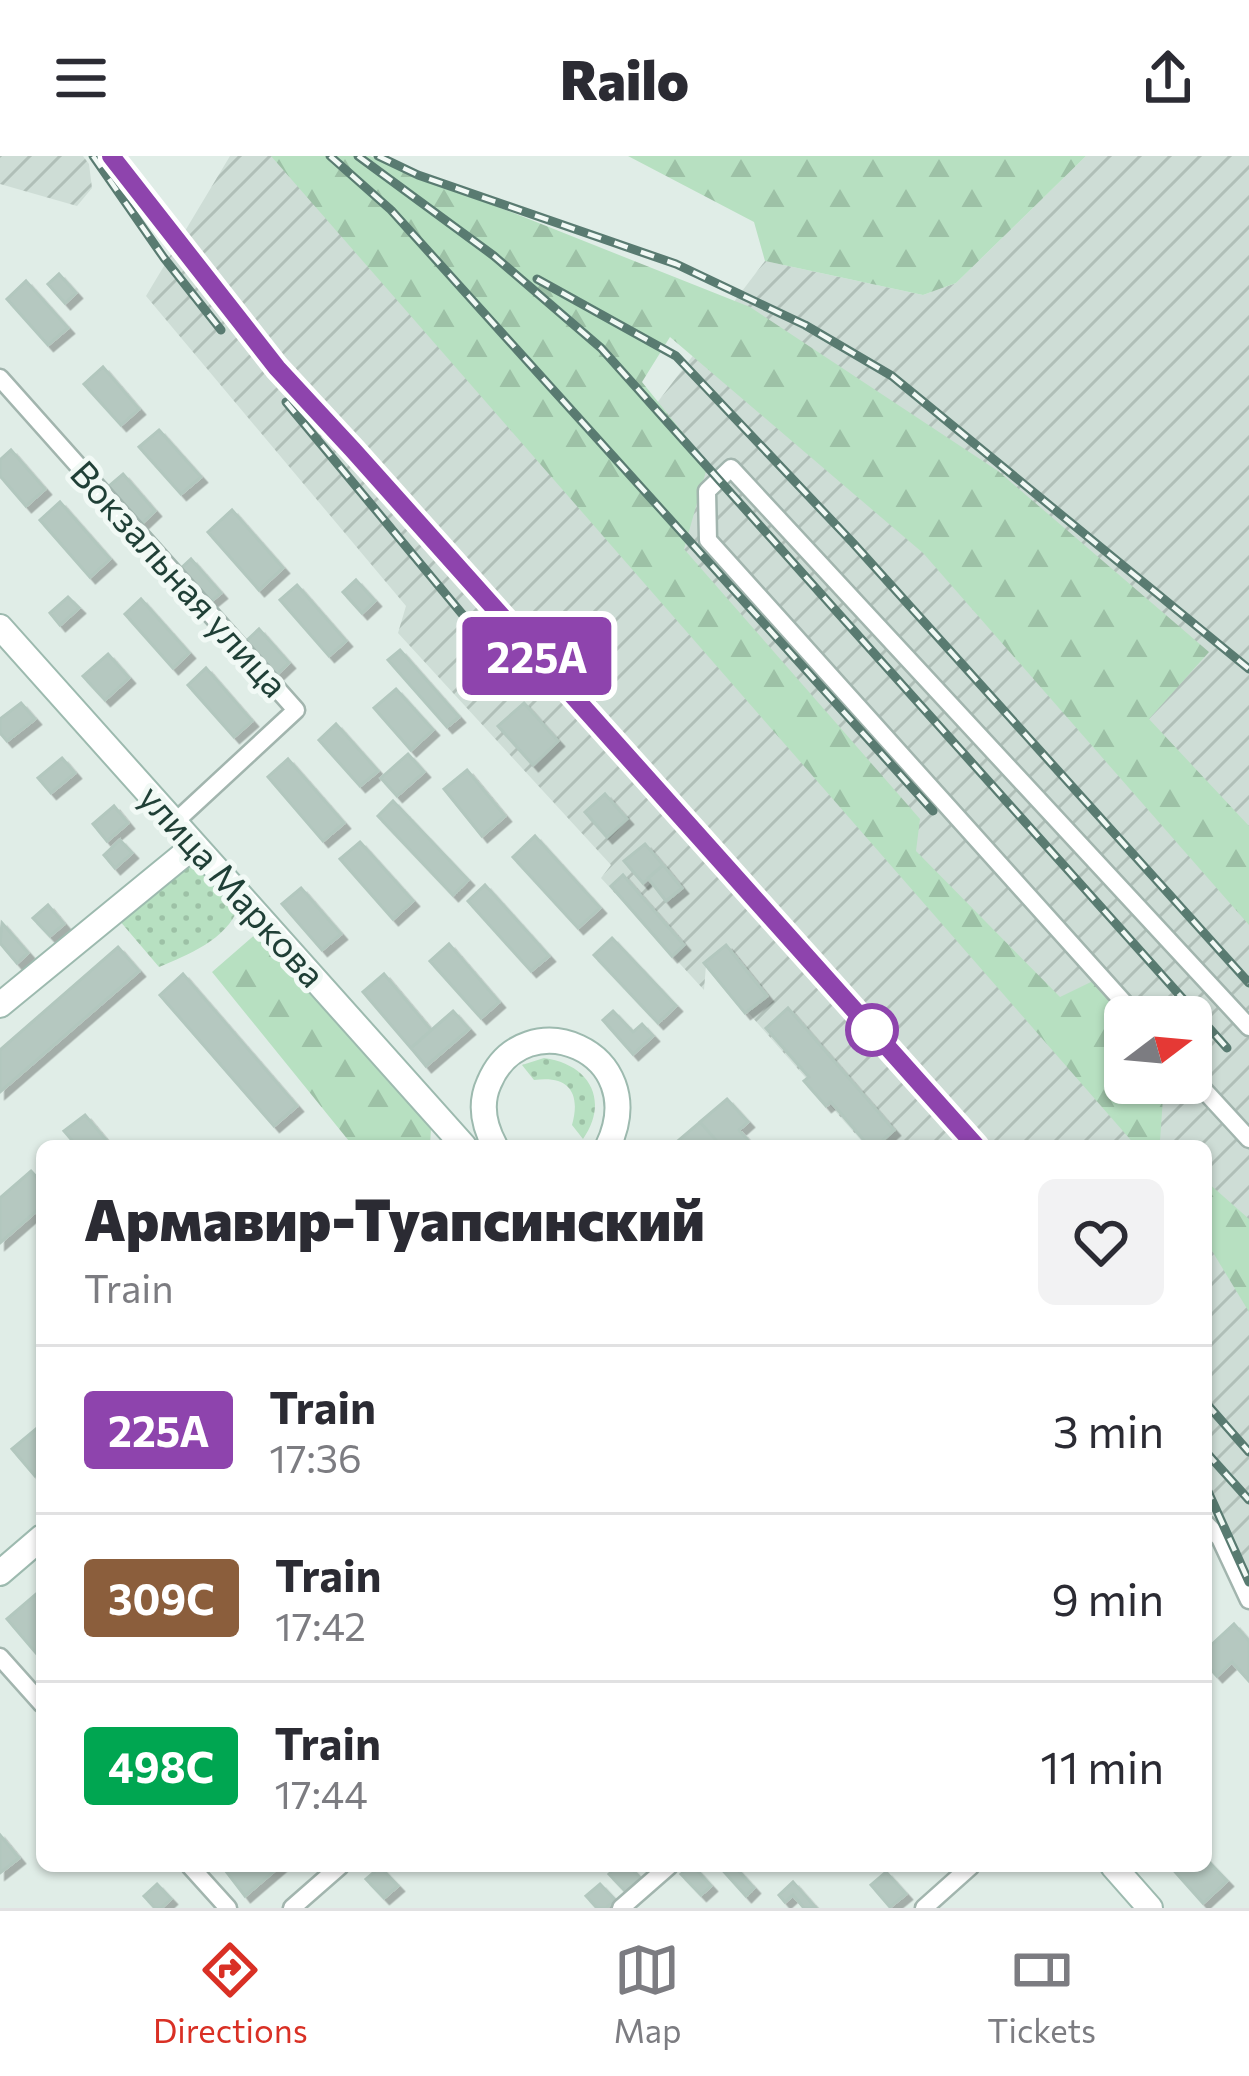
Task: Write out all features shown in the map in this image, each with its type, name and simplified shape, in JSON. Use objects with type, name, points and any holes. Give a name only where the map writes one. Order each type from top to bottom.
[{"type":"main road","name":"улица Маркова","points":[[0,626],[459,1140]]},
{"type":"main road","points":[[0,1005],[194,846]]},
{"type":"main road","points":[[492,1140],[483,1112],[485,1091],[494,1072],[507,1056],[546,1041],[567,1042],[603,1065],[619,1104],[611,1140]]},
{"type":"main road","points":[[0,1573],[36,1542]]},
{"type":"main road","points":[[1118,1872],[1150,1908]]},
{"type":"street","name":"Вокзальная улица","points":[[0,378],[296,710],[174,823]]},
{"type":"street","points":[[0,414],[16,397]]},
{"type":"street","points":[[1118,996],[708,540],[707,491],[730,468],[1249,1027]]},
{"type":"street","points":[[1212,1099],[1244,1134]]},
{"type":"street","points":[[1244,1134],[1249,1112]]},
{"type":"street","points":[[1212,1530],[1249,1600]]},
{"type":"street","points":[[0,1658],[36,1697]]},
{"type":"street","points":[[195,1872],[228,1908]]},
{"type":"street","points":[[292,1908],[333,1872]]},
{"type":"street","points":[[621,1908],[662,1872]]},
{"type":"street","points":[[923,1908],[963,1872]]},
{"type":"shaded area","points":[[0,156],[83,156],[89,164],[92,188],[77,206],[0,184]]},
{"type":"shaded area","points":[[230,156],[332,156],[609,466],[765,261],[923,295],[956,283],[1086,156],[1249,156],[1249,1573],[1212,1508],[1212,1140],[861,1140],[706,965],[704,990],[601,878],[611,865],[398,633],[406,606],[146,296]]},
{"type":"green space","points":[[271,156],[370,156],[750,307],[998,471],[1209,652],[1149,719],[1249,826],[1249,925],[923,553],[670,337],[642,382],[708,464],[684,549],[920,819],[916,851],[1060,997],[1093,981],[1105,996],[1104,1104],[1163,1104],[1160,1140],[1131,1140]]},
{"type":"green space","points":[[628,156],[1086,156],[956,283],[923,295],[765,261],[754,222]]},
{"type":"green space","points":[[201,862],[238,908],[216,937],[159,967],[119,920],[186,863]]},
{"type":"green space","points":[[258,932],[431,1128],[430,1140],[348,1140],[212,972]]},
{"type":"green space","points":[[544,1058],[573,1068],[590,1086],[595,1111],[583,1139],[572,1125],[575,1104],[570,1089],[556,1080],[534,1080],[522,1065]]},
{"type":"green space","points":[[1212,1186],[1249,1219],[1249,1312],[1212,1251]]},
{"type":"building","points":[[59,274],[76,293],[65,303],[48,284]]},
{"type":"building","points":[[26,281],[68,328],[48,345],[7,299]]},
{"type":"building","points":[[103,367],[139,409],[121,425],[84,384]]},
{"type":"building","points":[[159,430],[201,477],[181,494],[139,447]]},
{"type":"building","points":[[11,450],[45,489],[26,506],[0,476],[0,460]]},
{"type":"building","points":[[123,474],[155,511],[141,524],[108,487]]},
{"type":"building","points":[[60,502],[110,559],[90,577],[40,520]]},
{"type":"building","points":[[232,510],[283,568],[259,590],[208,532]]},
{"type":"building","points":[[191,559],[221,593],[209,603],[179,570]]},
{"type":"building","points":[[356,580],[375,601],[362,613],[343,592]]},
{"type":"building","points":[[297,585],[346,641],[329,656],[280,600]]},
{"type":"building","points":[[68,597],[79,608],[60,625],[50,613]]},
{"type":"building","points":[[141,599],[189,653],[173,668],[125,614]]},
{"type":"building","points":[[259,629],[289,663],[275,676],[245,642]]},
{"type":"building","points":[[400,650],[459,717],[447,727],[388,660]]},
{"type":"building","points":[[108,654],[129,678],[105,700],[83,676]]},
{"type":"building","points":[[206,668],[252,721],[234,737],[188,685]]},
{"type":"building","points":[[396,689],[433,730],[411,750],[374,708]]},
{"type":"building","points":[[21,703],[35,719],[7,741],[0,733],[0,719]]},
{"type":"building","points":[[524,703],[558,741],[533,765],[498,726]]},
{"type":"building","points":[[336,724],[378,771],[360,786],[319,740]]},
{"type":"building","points":[[408,754],[424,772],[397,796],[381,778]]},
{"type":"building","points":[[62,758],[75,773],[51,793],[38,778]]},
{"type":"building","points":[[288,759],[344,823],[323,841],[268,777]]},
{"type":"building","points":[[467,770],[505,816],[482,836],[444,789]]},
{"type":"building","points":[[605,794],[627,819],[607,837],[585,812]]},
{"type":"building","points":[[393,801],[468,880],[453,895],[378,816]]},
{"type":"building","points":[[114,806],[128,823],[107,841],[93,824]]},
{"type":"building","points":[[535,836],[600,908],[578,928],[513,857]]},
{"type":"building","points":[[120,840],[132,853],[115,868],[104,855]]},
{"type":"building","points":[[360,842],[413,901],[393,919],[340,859]]},
{"type":"building","points":[[645,844],[663,865],[643,883],[624,861]]},
{"type":"building","points":[[663,865],[682,888],[666,901],[648,878]]},
{"type":"building","points":[[623,875],[684,945],[672,956],[611,886]]},
{"type":"building","points":[[485,885],[549,956],[531,971],[468,901]]},
{"type":"building","points":[[301,888],[341,934],[322,950],[282,904]]},
{"type":"building","points":[[48,905],[64,924],[50,936],[33,918]]},
{"type":"building","points":[[2,923],[28,953],[17,963],[0,943]]},
{"type":"building","points":[[612,938],[676,1006],[658,1023],[594,955]]},
{"type":"building","points":[[449,944],[499,1002],[481,1018],[430,961]]},
{"type":"building","points":[[726,945],[767,996],[745,1013],[704,963]]},
{"type":"building","points":[[118,947],[139,971],[0,1092],[0,1050]]},
{"type":"building","points":[[183,974],[297,1106],[274,1126],[160,995]]},
{"type":"building","points":[[384,974],[431,1030],[411,1048],[363,992]]},
{"type":"building","points":[[788,1008],[894,1130],[883,1140],[864,1140],[831,1102],[826,1106],[804,1081],[809,1077],[766,1028]]},
{"type":"building","points":[[453,1011],[469,1029],[426,1066],[411,1048]]},
{"type":"building","points":[[613,1011],[633,1032],[642,1024],[653,1036],[633,1054],[603,1020]]},
{"type":"building","points":[[727,1099],[748,1122],[739,1130],[748,1140],[716,1140],[700,1122]]},
{"type":"building","points":[[85,1115],[106,1140],[72,1140],[64,1131]]},
{"type":"building","points":[[700,1122],[716,1140],[679,1140]]},
{"type":"building","points":[[31,1171],[36,1176],[36,1211],[0,1243],[0,1198]]},
{"type":"building","points":[[36,1429],[36,1475],[35,1476],[12,1449]]},
{"type":"building","points":[[36,1594],[36,1653],[7,1619]]},
{"type":"building","points":[[1234,1624],[1249,1641],[1249,1681],[1232,1662],[1217,1676],[1212,1671],[1212,1644]]},
{"type":"building","points":[[0,1835],[19,1858],[0,1873]]},
{"type":"building","points":[[1212,1865],[1227,1881],[1203,1903],[1175,1872],[1212,1872]]},
{"type":"building","points":[[227,1872],[273,1872],[245,1896]]},
{"type":"building","points":[[374,1872],[385,1872],[398,1886],[384,1898],[366,1879]]},
{"type":"building","points":[[635,1872],[641,1879],[626,1892],[609,1874]]},
{"type":"building","points":[[698,1872],[711,1886],[701,1895],[681,1874]]},
{"type":"building","points":[[724,1872],[739,1872],[754,1888],[746,1896]]},
{"type":"building","points":[[886,1872],[906,1894],[890,1907],[871,1885]]},
{"type":"building","points":[[793,1882],[816,1908],[804,1908],[793,1895],[785,1902],[779,1895]]},
{"type":"building","points":[[157,1884],[171,1899],[161,1908],[144,1896]]},
{"type":"building","points":[[600,1884],[615,1900],[606,1908],[597,1908],[586,1896]]},
{"type":"railway","points":[[93,156],[221,330]]},
{"type":"railway","points":[[111,156],[277,368],[971,1140]]},
{"type":"railway","points":[[330,156],[391,210],[933,811]]},
{"type":"railway","points":[[358,156],[494,256],[601,348],[1227,1048]]},
{"type":"railway","points":[[378,156],[418,175],[676,264],[805,325],[892,376],[1249,669]]},
{"type":"railway","points":[[537,279],[676,356],[853,543],[1249,983]]},
{"type":"railway","points":[[286,402],[512,674]]},
{"type":"railway","points":[[1212,1410],[1249,1452]]},
{"type":"railway","points":[[1212,1459],[1249,1500]]},
{"type":"railway","points":[[1212,1500],[1249,1582]]},
{"type":"train","name":"225А","points":[[111,156],[277,368],[971,1140]]}]
